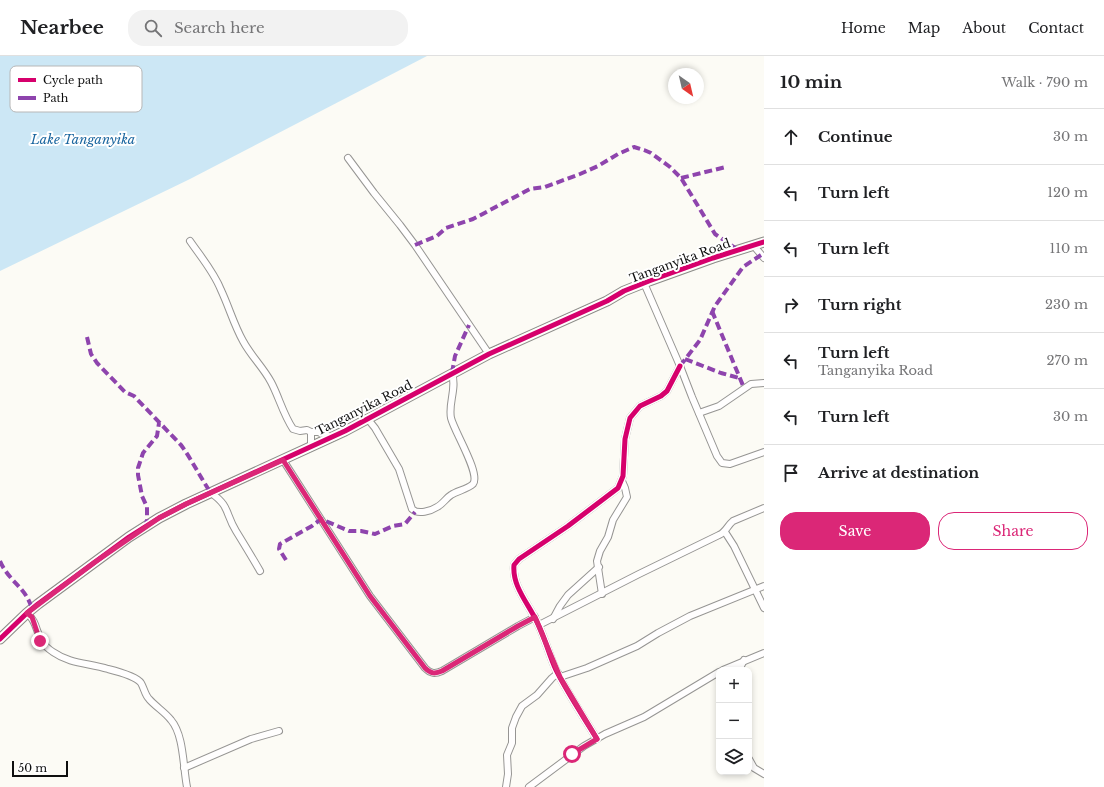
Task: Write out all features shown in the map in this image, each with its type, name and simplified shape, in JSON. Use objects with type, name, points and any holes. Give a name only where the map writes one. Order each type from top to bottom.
[{"type":"street","points":[[348,158],[412,240],[489,354]]},
{"type":"street","points":[[190,242],[215,277],[222,290],[232,320],[255,361],[272,383],[293,429],[318,432],[331,437]]},
{"type":"street","name":"Tanganyika Road","points":[[0,639],[27,613],[134,534],[159,518],[344,431],[489,354],[644,283],[713,258],[764,242]]},
{"type":"street","points":[[753,245],[764,258]]},
{"type":"street","points":[[644,283],[717,456],[724,464],[736,463],[764,452]]},
{"type":"street","points":[[597,739],[559,675],[539,625],[516,585],[514,574],[515,563],[598,505],[618,488],[622,480],[626,432],[630,418],[640,406],[661,396],[667,391],[680,366]]},
{"type":"street","points":[[367,418],[375,428],[399,469],[412,509],[415,512],[419,512],[437,507],[446,498],[472,485],[474,479],[472,468],[450,416],[454,383],[452,373]]},
{"type":"street","points":[[699,413],[719,406],[751,384],[764,384]]},
{"type":"street","points":[[311,432],[311,446]]},
{"type":"street","points":[[283,460],[370,596],[425,668],[433,674],[442,671],[535,617]]},
{"type":"street","points":[[602,594],[597,561],[617,512],[626,496],[626,488],[622,480]]},
{"type":"street","points":[[211,493],[220,499],[226,506],[232,524],[260,571]]},
{"type":"street","points":[[539,625],[725,532],[729,524],[733,521],[764,508]]},
{"type":"street","points":[[725,532],[734,546],[764,608]]},
{"type":"street","points":[[553,619],[568,594],[599,567]]},
{"type":"street","points":[[506,787],[508,774],[507,755],[512,743],[512,728],[516,718],[522,706],[537,695],[552,678],[559,675],[572,674],[587,668],[637,646],[658,632],[690,616],[764,586]]},
{"type":"street","points":[[27,613],[32,617],[37,633],[43,644],[59,656],[74,662],[102,667],[138,680],[147,698],[167,716],[176,728],[182,746],[187,787]]},
{"type":"street","points":[[729,667],[764,652]]},
{"type":"street","points":[[740,667],[744,660]]},
{"type":"street","points":[[529,787],[572,754],[597,739],[644,717],[716,674]]},
{"type":"street","points":[[184,768],[251,739],[279,731]]},
{"type":"street","points":[[752,764],[754,768],[764,774]]},
{"type":"water","name":"Lake Tanganyika","points":[[0,56],[427,56],[190,179],[0,271]]},
{"type":"marked path","points":[[415,245],[437,236],[446,228],[473,219],[530,189],[545,187],[580,174],[634,147],[651,153],[670,167],[681,178],[715,234],[738,250]]},
{"type":"marked path","points":[[681,178],[726,167]]},
{"type":"marked path","points":[[680,366],[700,340],[715,306],[743,267],[761,255]]},
{"type":"marked path","points":[[712,311],[744,388]]},
{"type":"marked path","points":[[452,373],[455,356],[469,325]]},
{"type":"marked path","points":[[87,337],[91,354],[97,363],[125,392],[134,396],[181,445],[211,493]]},
{"type":"marked path","points":[[685,359],[721,373],[739,378]]},
{"type":"marked path","points":[[145,527],[147,520],[147,507],[142,496],[138,468],[143,453],[157,436],[159,423]]},
{"type":"marked path","points":[[286,560],[279,549],[280,544],[312,526],[321,519],[349,531],[361,531],[375,534],[393,526],[405,524],[415,512]]},
{"type":"marked path","points":[[0,561],[8,574],[26,595],[32,609]]},
{"type":"cycle path","points":[[0,639],[38,604],[129,537],[159,518],[186,504],[345,431],[489,354],[607,301],[624,291],[713,258],[764,242]]},
{"type":"cycle path","points":[[597,739],[556,670],[540,629],[518,588],[514,573],[514,565],[519,559],[568,526],[618,488],[623,476],[625,439],[630,418],[640,406],[661,396],[667,391],[680,366]]},
{"type":"route","points":[[40,641],[32,617],[27,613],[38,604],[129,537],[159,518],[186,504],[283,460],[370,596],[425,668],[433,674],[442,671],[535,617],[555,667],[565,687],[597,739],[572,754]]}]
